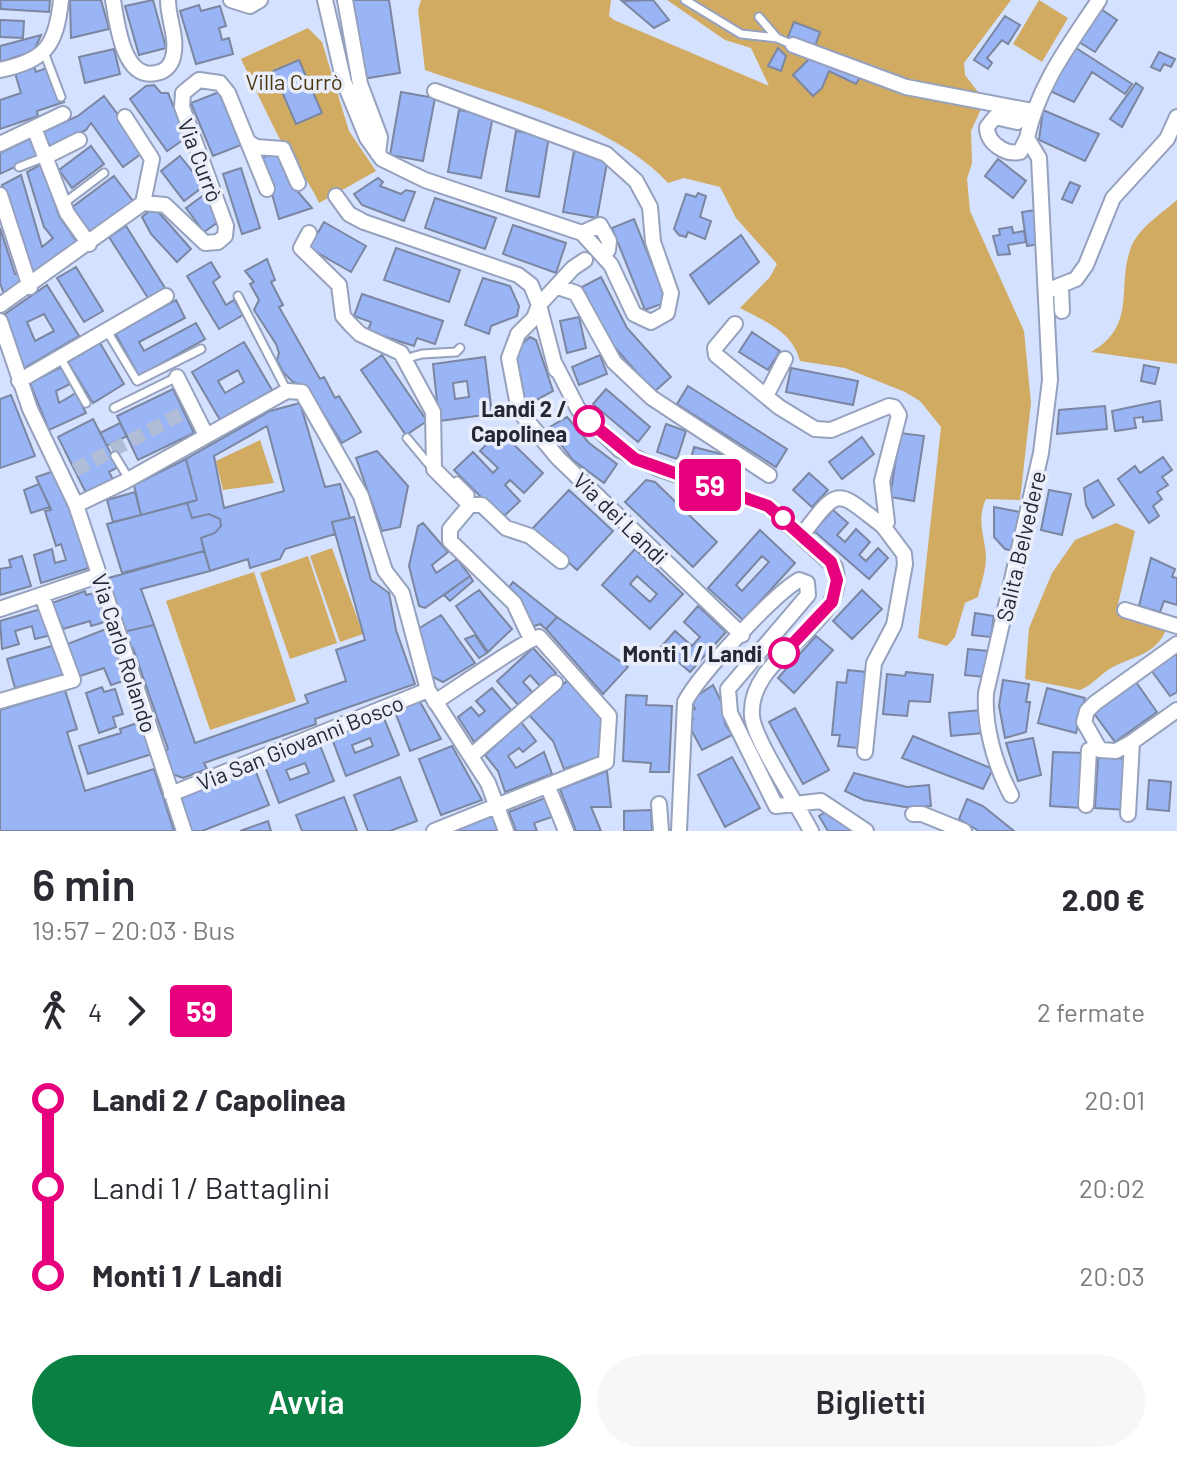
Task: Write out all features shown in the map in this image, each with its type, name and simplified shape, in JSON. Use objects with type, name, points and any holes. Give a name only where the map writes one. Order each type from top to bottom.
[{"type":"street","points":[[0,70],[21,65],[44,52],[59,23],[61,0]]},
{"type":"street","points":[[113,0],[128,60],[144,74],[160,73],[173,59],[175,45],[168,4]]},
{"type":"street","points":[[231,0],[250,6],[260,0]]},
{"type":"street","points":[[325,0],[344,82],[367,138],[378,154],[389,164],[425,180],[582,233],[611,265],[634,314],[651,322],[667,313],[671,293],[653,242],[650,207],[626,169],[606,154],[435,91]]},
{"type":"street","points":[[345,0],[360,84],[380,137],[378,154]]},
{"type":"street","name":"Salita Belvedere","points":[[1013,790],[986,719],[986,693],[1041,453],[1051,354],[1039,158],[1030,141],[1032,111],[1045,82],[1099,0]]},
{"type":"street","points":[[793,45],[906,87],[1032,111]]},
{"type":"street","name":"Via Currò","points":[[125,117],[152,159],[143,203],[165,205],[205,243],[218,242],[225,236],[226,226],[182,107],[183,93],[192,83],[211,80],[223,86],[267,189]]},
{"type":"street","points":[[1030,141],[1020,152],[1008,152],[992,141],[987,127],[995,117],[1022,121],[1032,111]]},
{"type":"street","points":[[0,144],[63,114]]},
{"type":"street","points":[[1046,291],[1061,288],[1076,279],[1086,265],[1113,198],[1167,139],[1177,117]]},
{"type":"street","points":[[34,128],[64,204],[89,244]]},
{"type":"street","points":[[47,156],[79,140]]},
{"type":"street","points":[[248,142],[256,147],[283,149],[298,183]]},
{"type":"street","points":[[0,195],[30,287]]},
{"type":"street","points":[[336,196],[349,214],[364,222],[518,275],[531,285],[566,399],[580,419]]},
{"type":"street","points":[[0,305],[30,287],[143,203]]},
{"type":"street","points":[[582,233],[596,224],[603,227],[609,241],[608,250]]},
{"type":"street","points":[[309,233],[301,248],[339,285],[343,316],[360,334],[401,353],[433,412],[434,469],[468,508]]},
{"type":"street","name":"Via dei Landi","points":[[585,260],[573,268],[558,287],[546,294],[534,318],[518,334],[509,358],[519,411],[558,458],[742,635]]},
{"type":"street","points":[[558,287],[576,293],[614,362],[652,398],[769,475]]},
{"type":"street","points":[[1061,288],[1062,311]]},
{"type":"street","points":[[19,381],[166,296]]},
{"type":"street","name":"Via Carlo Rolando","points":[[0,321],[19,381],[69,473],[76,505],[184,831]]},
{"type":"street","points":[[735,324],[714,352],[808,427],[822,430],[881,408],[894,407],[900,421],[882,481],[888,508],[883,526]]},
{"type":"street","points":[[766,396],[785,359]]},
{"type":"street","points":[[555,364],[578,409],[620,450],[657,468],[758,501],[776,511],[835,567],[836,590],[832,602],[762,676],[755,690],[752,711],[755,727],[811,831]]},
{"type":"street","points":[[177,377],[189,410],[206,435]]},
{"type":"street","points":[[76,505],[287,391],[302,392],[361,496],[385,571],[402,593],[432,696],[471,756],[497,806],[506,831]]},
{"type":"street","points":[[802,535],[828,501],[849,498],[883,526],[904,554],[894,625],[874,663],[865,752]]},
{"type":"street","points":[[434,831],[606,762],[611,722],[600,703],[542,639],[530,637],[514,603],[452,546],[448,537],[452,526],[468,508],[482,505],[506,528],[530,536],[561,561]]},
{"type":"street","points":[[0,609],[100,575]]},
{"type":"street","points":[[679,831],[684,705],[691,690],[795,582],[807,583],[808,595],[735,676],[728,695],[730,713],[774,803],[783,808],[796,803],[825,802],[866,831]]},
{"type":"street","points":[[0,701],[73,680],[42,596]]},
{"type":"street","points":[[1125,610],[1177,626]]},
{"type":"street","name":"Via San Giovanni Bosco","points":[[171,794],[432,696],[503,659],[530,637]]},
{"type":"street","points":[[1177,644],[1087,711],[1084,722],[1091,741],[1100,750],[1116,751],[1177,710]]},
{"type":"street","points":[[471,756],[555,683]]},
{"type":"street","points":[[1128,814],[1132,742]]},
{"type":"street","points":[[1086,805],[1089,750]]},
{"type":"street","points":[[548,787],[566,831]]},
{"type":"street","points":[[659,804],[661,831]]},
{"type":"street","points":[[913,814],[922,814],[964,831]]},
{"type":"lane","points":[[685,0],[741,34],[777,38],[793,45]]},
{"type":"lane","points":[[759,17],[777,38]]},
{"type":"lane","points":[[44,52],[61,97]]},
{"type":"lane","points":[[19,167],[47,156]]},
{"type":"lane","points":[[64,204],[104,173]]},
{"type":"lane","points":[[238,296],[287,391]]},
{"type":"lane","points":[[107,331],[137,381],[201,349]]},
{"type":"lane","points":[[404,359],[422,354],[456,352],[460,348]]},
{"type":"lane","points":[[60,357],[86,403]]},
{"type":"lane","points":[[114,408],[177,377]]},
{"type":"lane","points":[[407,438],[434,469]]},
{"type":"lane","points":[[115,456],[129,479]]},
{"type":"lane","points":[[457,481],[470,494],[468,508]]},
{"type":"green space","points":[[421,0],[611,0],[609,16],[614,20],[769,86],[751,48],[725,40],[667,0],[1011,0],[964,63],[965,75],[978,92],[982,107],[971,131],[972,163],[967,179],[970,211],[1024,331],[1031,403],[1020,500],[986,499],[981,521],[986,562],[978,597],[965,603],[955,637],[947,646],[918,638],[941,427],[920,401],[845,368],[800,361],[784,335],[740,308],[770,277],[777,264],[736,218],[720,187],[684,178],[668,183],[644,161],[587,127],[425,70],[418,10]]},
{"type":"green space","points":[[1039,0],[1068,18],[1042,62],[1013,44]]},
{"type":"green space","name":"Villa Currò","points":[[308,28],[322,42],[349,131],[376,171],[319,203],[283,145],[241,59]]},
{"type":"green space","points":[[1177,200],[1177,364],[1091,352],[1106,341],[1121,317],[1127,260],[1132,245],[1146,226]]},
{"type":"green space","points":[[260,440],[274,483],[223,490],[216,461]]},
{"type":"green space","points":[[1116,523],[1135,531],[1116,613],[1166,630],[1150,650],[1113,667],[1080,690],[1025,679],[1029,628],[1052,573],[1075,540]]},
{"type":"green space","points":[[332,548],[363,634],[340,642],[310,556]]},
{"type":"green space","points":[[308,556],[337,643],[290,659],[260,573]]},
{"type":"green space","points":[[254,572],[296,701],[210,730],[166,601]]},
{"type":"building","points":[[0,0],[50,0],[49,12],[1,9]]},
{"type":"building","points":[[70,0],[101,0],[109,29],[71,38]]},
{"type":"building","points":[[153,0],[166,48],[139,55],[125,6]]},
{"type":"building","points":[[350,0],[389,0],[400,73],[362,79]]},
{"type":"building","points":[[653,0],[669,20],[654,28],[622,1]]},
{"type":"building","points":[[199,5],[201,11],[220,6],[226,26],[219,28],[222,40],[229,38],[233,54],[196,64],[180,11]]},
{"type":"building","points":[[1101,9],[1117,20],[1095,52],[1079,42]]},
{"type":"building","points":[[1005,16],[1020,25],[1008,44],[1002,40],[987,58],[992,63],[988,69],[974,60]]},
{"type":"building","points":[[0,20],[24,21],[23,38],[0,37]]},
{"type":"building","points":[[794,22],[820,32],[815,46],[788,37]]},
{"type":"building","points":[[41,35],[34,51],[0,62],[0,46]]},
{"type":"building","points":[[778,48],[786,56],[781,71],[768,66]]},
{"type":"building","points":[[1076,48],[1132,84],[1125,94],[1092,72],[1074,102],[1048,90]]},
{"type":"building","points":[[114,49],[120,74],[85,83],[79,57]]},
{"type":"building","points":[[1159,52],[1175,59],[1171,67],[1164,64],[1160,71],[1151,67]]},
{"type":"building","points":[[812,56],[861,75],[856,84],[829,71],[822,88],[813,96],[793,75]]},
{"type":"building","points":[[299,60],[322,113],[296,124],[273,71]]},
{"type":"building","points":[[34,66],[36,72],[52,66],[64,102],[37,111],[38,116],[0,129],[0,100],[21,93],[15,73]]},
{"type":"building","points":[[1136,83],[1143,88],[1122,127],[1110,119]]},
{"type":"building","points":[[154,85],[161,93],[168,93],[186,138],[167,151],[130,99],[146,86]]},
{"type":"building","points":[[219,92],[241,145],[213,156],[191,103]]},
{"type":"building","points":[[401,92],[435,98],[423,161],[390,155]]},
{"type":"building","points":[[104,96],[145,151],[123,167],[91,123],[86,130],[51,148],[42,132],[78,116]]},
{"type":"building","points":[[459,110],[493,116],[481,178],[448,172]]},
{"type":"building","points":[[1043,110],[1099,134],[1085,161],[1039,140]]},
{"type":"building","points":[[516,131],[549,136],[539,197],[506,191]]},
{"type":"building","points":[[31,138],[40,155],[0,174],[0,153]]},
{"type":"building","points":[[91,146],[104,164],[72,188],[59,170]]},
{"type":"building","points":[[279,150],[292,185],[312,208],[279,219],[262,158]]},
{"type":"building","points":[[574,151],[608,157],[597,218],[563,212]]},
{"type":"building","points":[[180,156],[204,186],[184,201],[161,171]]},
{"type":"building","points":[[998,159],[1026,181],[1013,198],[985,176]]},
{"type":"building","points":[[42,164],[59,216],[77,242],[29,276],[2,185],[21,175],[42,247],[53,238],[44,227],[27,172]]},
{"type":"building","points":[[241,168],[260,228],[242,234],[223,174]]},
{"type":"building","points":[[114,176],[133,201],[90,233],[71,208]]},
{"type":"building","points":[[378,178],[383,182],[380,186],[401,194],[406,190],[415,192],[404,221],[362,205],[354,194]]},
{"type":"building","points":[[1070,182],[1080,186],[1072,203],[1062,199]]},
{"type":"building","points":[[208,192],[218,222],[204,232],[186,208]]},
{"type":"building","points":[[698,193],[706,196],[700,217],[711,221],[705,239],[688,232],[686,237],[679,235],[674,229],[686,194],[696,197]]},
{"type":"building","points":[[435,198],[496,218],[485,249],[425,228]]},
{"type":"building","points":[[154,207],[191,249],[177,262],[151,234],[142,217]]},
{"type":"building","points":[[1036,210],[1039,244],[1027,246],[1022,212]]},
{"type":"building","points":[[634,219],[667,302],[645,310],[612,228]]},
{"type":"building","points":[[324,222],[366,246],[351,272],[309,248]]},
{"type":"building","points":[[513,225],[566,243],[556,273],[503,254]]},
{"type":"building","points":[[126,226],[165,288],[148,298],[109,237]]},
{"type":"building","points":[[1012,227],[1013,233],[1024,231],[1026,242],[1008,245],[1010,254],[998,255],[993,236],[1000,235],[999,229]]},
{"type":"building","points":[[0,228],[15,274],[20,274],[23,282],[4,294],[0,283]]},
{"type":"building","points":[[741,235],[759,262],[709,304],[690,275]]},
{"type":"building","points":[[396,248],[460,270],[449,302],[384,280]]},
{"type":"building","points":[[267,259],[275,280],[271,282],[283,305],[279,307],[320,379],[324,377],[335,398],[339,396],[361,432],[342,443],[306,386],[293,382],[283,372],[277,360],[279,353],[276,344],[254,310],[259,300],[250,284],[254,282],[245,271]]},
{"type":"building","points":[[211,262],[220,277],[213,282],[226,305],[234,300],[243,315],[219,329],[187,276]]},
{"type":"building","points":[[76,267],[103,311],[84,322],[57,278]]},
{"type":"building","points":[[601,277],[627,328],[671,377],[654,392],[610,342],[582,287]]},
{"type":"building","points":[[483,278],[510,286],[519,306],[517,316],[491,326],[489,334],[465,325]]},
{"type":"building","points":[[47,285],[79,336],[24,368],[5,314]],"holes":[[[44,314],[54,331],[35,341],[27,322]]]},
{"type":"building","points":[[362,294],[443,321],[435,344],[417,338],[414,346],[368,331],[371,322],[354,316]]},
{"type":"building","points":[[176,300],[185,318],[139,342],[144,351],[196,323],[205,339],[139,376],[115,333]]},
{"type":"building","points":[[579,317],[586,348],[567,353],[560,321]]},
{"type":"building","points":[[752,332],[780,351],[768,370],[739,352]]},
{"type":"building","points":[[530,337],[536,340],[553,391],[522,408],[515,350]]},
{"type":"building","points":[[244,342],[272,390],[220,420],[192,372]],"holes":[[[238,370],[244,382],[225,393],[218,381]]]},
{"type":"building","points":[[100,343],[124,384],[93,403],[68,362]]},
{"type":"building","points":[[382,355],[427,421],[406,435],[361,370]]},
{"type":"building","points":[[600,355],[607,374],[579,385],[572,367]]},
{"type":"building","points":[[485,357],[492,414],[439,421],[433,364]],"holes":[[[467,381],[469,397],[455,399],[453,383]]]},
{"type":"building","points":[[1144,365],[1159,368],[1155,384],[1141,381]]},
{"type":"building","points":[[61,367],[70,384],[56,391],[59,403],[76,393],[86,413],[49,430],[30,383]]},
{"type":"building","points":[[791,368],[858,381],[853,405],[786,392]]},
{"type":"building","points":[[688,386],[787,449],[776,467],[677,404]]},
{"type":"building","points":[[173,389],[194,433],[138,460],[117,416]]},
{"type":"building","points":[[606,389],[650,427],[638,442],[593,404]]},
{"type":"building","points":[[11,395],[35,456],[0,468],[0,399]]},
{"type":"building","points":[[1160,401],[1162,420],[1143,422],[1143,417],[1134,418],[1136,428],[1115,431],[1112,411]]},
{"type":"building","points":[[300,403],[325,487],[340,484],[350,518],[332,522],[335,534],[285,549],[280,559],[250,568],[248,559],[210,571],[201,538],[215,533],[221,526],[220,519],[209,514],[192,518],[187,503],[197,500],[186,459],[270,411]],"holes":[[[267,426],[284,491],[224,508],[214,456]]]},
{"type":"building","points":[[1105,406],[1107,429],[1057,434],[1059,410]]},
{"type":"building","points":[[567,417],[589,443],[617,464],[604,483],[573,460],[548,428]]},
{"type":"building","points":[[93,419],[118,467],[109,472],[115,483],[88,497],[58,437]]},
{"type":"building","points":[[120,423],[127,436],[107,446],[100,433]]},
{"type":"building","points":[[666,424],[686,431],[677,459],[657,452]]},
{"type":"building","points":[[500,431],[543,473],[524,493],[510,480],[505,485],[520,501],[502,518],[454,470],[473,452],[493,473],[498,468],[480,451]]},
{"type":"building","points":[[900,433],[924,436],[914,501],[890,497]]},
{"type":"building","points":[[862,437],[874,454],[842,479],[829,462]]},
{"type":"building","points":[[694,447],[725,455],[721,471],[690,463]]},
{"type":"building","points":[[377,451],[408,486],[400,527],[382,531],[356,458]]},
{"type":"building","points":[[1163,457],[1172,470],[1162,477],[1168,485],[1157,492],[1162,499],[1153,506],[1159,516],[1149,523],[1118,479],[1135,466],[1140,473]]},
{"type":"building","points":[[186,459],[197,500],[141,515],[134,485]]},
{"type":"building","points":[[54,471],[77,516],[92,567],[41,583],[34,555],[52,549],[55,563],[66,560],[61,544],[56,546],[45,511],[51,510],[36,477]]},
{"type":"building","points":[[809,473],[828,490],[812,507],[793,490]]},
{"type":"building","points":[[646,480],[655,482],[717,542],[693,567],[625,502]]},
{"type":"building","points":[[1098,480],[1114,505],[1093,518],[1086,505],[1084,488]]},
{"type":"building","points":[[39,484],[50,507],[31,513],[24,490]]},
{"type":"building","points":[[569,490],[613,531],[577,570],[532,529]]},
{"type":"building","points":[[1049,490],[1071,494],[1062,535],[1041,530]]},
{"type":"building","points":[[135,492],[141,515],[113,522],[107,500]]},
{"type":"building","points":[[187,503],[192,518],[209,514],[220,519],[221,526],[215,533],[201,538],[204,551],[122,573],[107,524]]},
{"type":"building","points":[[994,507],[1020,512],[1013,551],[1005,549],[994,537]]},
{"type":"building","points":[[833,510],[848,523],[837,535],[845,542],[856,529],[870,542],[859,555],[866,561],[878,548],[888,558],[869,579],[814,531]]},
{"type":"building","points":[[354,517],[371,580],[389,593],[396,630],[415,684],[315,719],[316,724],[204,763],[207,769],[183,778],[172,774],[164,752],[168,749],[133,648],[129,649],[123,632],[154,625],[195,743],[308,703],[305,695],[346,681],[336,650],[365,640],[332,522]]},
{"type":"building","points":[[423,523],[448,552],[432,565],[436,573],[457,559],[470,576],[425,608],[419,606],[409,566],[418,526]]},
{"type":"building","points":[[760,530],[795,563],[743,620],[708,588]],"holes":[[[762,556],[769,562],[742,591],[736,585]]]},
{"type":"building","points":[[635,549],[683,594],[650,629],[602,585]],"holes":[[[637,576],[657,594],[650,602],[630,584]]]},
{"type":"building","points":[[204,551],[210,571],[141,589],[154,625],[123,632],[105,579]]},
{"type":"building","points":[[22,556],[31,586],[0,595],[0,569],[11,567],[9,560]]},
{"type":"building","points":[[1151,558],[1175,569],[1172,577],[1177,578],[1177,605],[1164,601],[1160,612],[1139,606]]},
{"type":"building","points":[[470,576],[473,581],[450,601],[444,595]]},
{"type":"building","points":[[513,582],[557,617],[546,629],[540,624],[532,627],[519,597],[509,587]]},
{"type":"building","points":[[479,590],[512,629],[488,652],[456,606]]},
{"type":"building","points":[[862,590],[882,609],[852,639],[833,621]]},
{"type":"building","points":[[85,591],[86,595],[99,592],[108,621],[91,626],[90,621],[63,629],[52,603]]},
{"type":"building","points":[[698,606],[726,632],[690,672],[661,647],[675,631],[692,646],[700,637],[684,622]]},
{"type":"building","points":[[44,608],[51,635],[35,639],[32,626],[15,631],[19,644],[2,649],[0,621]]},
{"type":"building","points":[[975,613],[994,616],[991,637],[972,635]]},
{"type":"building","points":[[441,615],[475,663],[443,682],[431,676],[418,629]]},
{"type":"building","points":[[557,617],[628,667],[603,694],[546,629]]},
{"type":"building","points":[[111,627],[129,679],[111,685],[104,668],[77,677],[65,645]]},
{"type":"building","points":[[475,635],[487,653],[479,658],[465,639]]},
{"type":"building","points":[[816,636],[833,650],[794,693],[778,678]]},
{"type":"building","points":[[55,645],[63,675],[15,688],[7,659]]},
{"type":"building","points":[[533,648],[556,673],[541,687],[530,675],[523,682],[533,693],[519,706],[497,681]]},
{"type":"building","points":[[968,649],[988,651],[985,677],[965,675]]},
{"type":"building","points":[[1177,651],[1177,692],[1170,696],[1151,670]]},
{"type":"building","points":[[848,670],[866,672],[858,748],[838,746],[840,735],[832,735],[837,682],[846,683]]},
{"type":"building","points":[[906,672],[933,675],[930,702],[909,701],[907,716],[883,714],[887,674],[905,676]]},
{"type":"building","points":[[568,680],[603,719],[603,726],[599,757],[564,769],[553,741],[529,715]]},
{"type":"building","points":[[1003,680],[1029,684],[1026,702],[1030,702],[1026,732],[1005,738],[999,706]]},
{"type":"building","points":[[1136,682],[1157,712],[1115,742],[1093,712]]},
{"type":"building","points":[[713,685],[723,705],[725,724],[732,735],[702,750],[687,722],[693,719],[688,712],[695,709],[691,700]]},
{"type":"building","points":[[102,687],[104,692],[115,689],[123,714],[113,717],[116,727],[99,733],[86,693]]},
{"type":"building","points":[[492,688],[511,710],[474,742],[458,717],[471,707],[479,716],[485,711],[476,701]]},
{"type":"building","points":[[1047,688],[1085,698],[1076,733],[1038,723]]},
{"type":"building","points":[[65,690],[77,729],[67,732],[85,791],[154,769],[174,831],[0,831],[0,710]]},
{"type":"building","points":[[626,695],[647,696],[646,705],[672,706],[669,772],[650,772],[651,763],[623,761]]},
{"type":"building","points":[[419,700],[441,739],[410,751],[394,709]]},
{"type":"building","points":[[795,708],[829,770],[803,784],[769,722]]},
{"type":"building","points":[[981,710],[983,733],[951,736],[949,713]]},
{"type":"building","points":[[383,716],[399,755],[346,776],[331,736]],"holes":[[[370,738],[373,746],[355,753],[352,745]]]},
{"type":"building","points":[[140,722],[152,754],[88,774],[79,746],[121,733],[120,729]]},
{"type":"building","points":[[521,722],[536,741],[523,752],[519,748],[508,756],[516,768],[544,752],[552,774],[505,792],[498,771],[485,755]]},
{"type":"building","points":[[913,736],[993,769],[983,789],[902,758]]},
{"type":"building","points":[[1033,738],[1041,775],[1018,781],[1006,743]]},
{"type":"building","points":[[318,740],[334,781],[279,803],[263,761]],"holes":[[[305,763],[309,773],[290,780],[286,770]]]},
{"type":"building","points":[[452,746],[482,800],[441,815],[419,759]]},
{"type":"building","points":[[1053,752],[1085,753],[1081,808],[1050,806]]},
{"type":"building","points":[[732,757],[760,808],[725,827],[698,775]]},
{"type":"building","points":[[1098,757],[1129,759],[1126,810],[1095,808]]},
{"type":"building","points":[[254,767],[269,805],[202,831],[191,831],[177,796]]},
{"type":"building","points":[[607,771],[611,807],[591,807],[601,831],[576,831],[560,789]]},
{"type":"building","points":[[854,773],[907,787],[929,785],[931,806],[905,807],[864,800],[845,791]]},
{"type":"building","points":[[400,777],[417,821],[390,831],[368,831],[354,795]]},
{"type":"building","points":[[1149,780],[1171,782],[1169,811],[1147,809]]},
{"type":"building","points":[[344,797],[357,831],[302,831],[296,815]]},
{"type":"building","points":[[545,798],[552,817],[534,823],[537,831],[516,831],[509,812]]},
{"type":"building","points":[[967,799],[983,806],[1014,831],[979,831],[959,819]]},
{"type":"building","points":[[830,809],[857,831],[828,831],[819,816]]},
{"type":"building","points":[[651,810],[652,831],[624,831],[624,811]]},
{"type":"building","points":[[492,814],[499,831],[451,831]]},
{"type":"building","points":[[268,821],[271,831],[240,831]]},
{"type":"tunnel","points":[[75,470],[185,412]]},
{"type":"bus line","name":"59","points":[[589,421],[620,450],[635,459],[768,506],[831,562],[837,580],[832,602],[784,653]]},
{"type":"place","name":"Landi 2 / Capolinea","points":[[589,421]]},
{"type":"place","name":"Monti 1 / Landi","points":[[784,653]]}]
